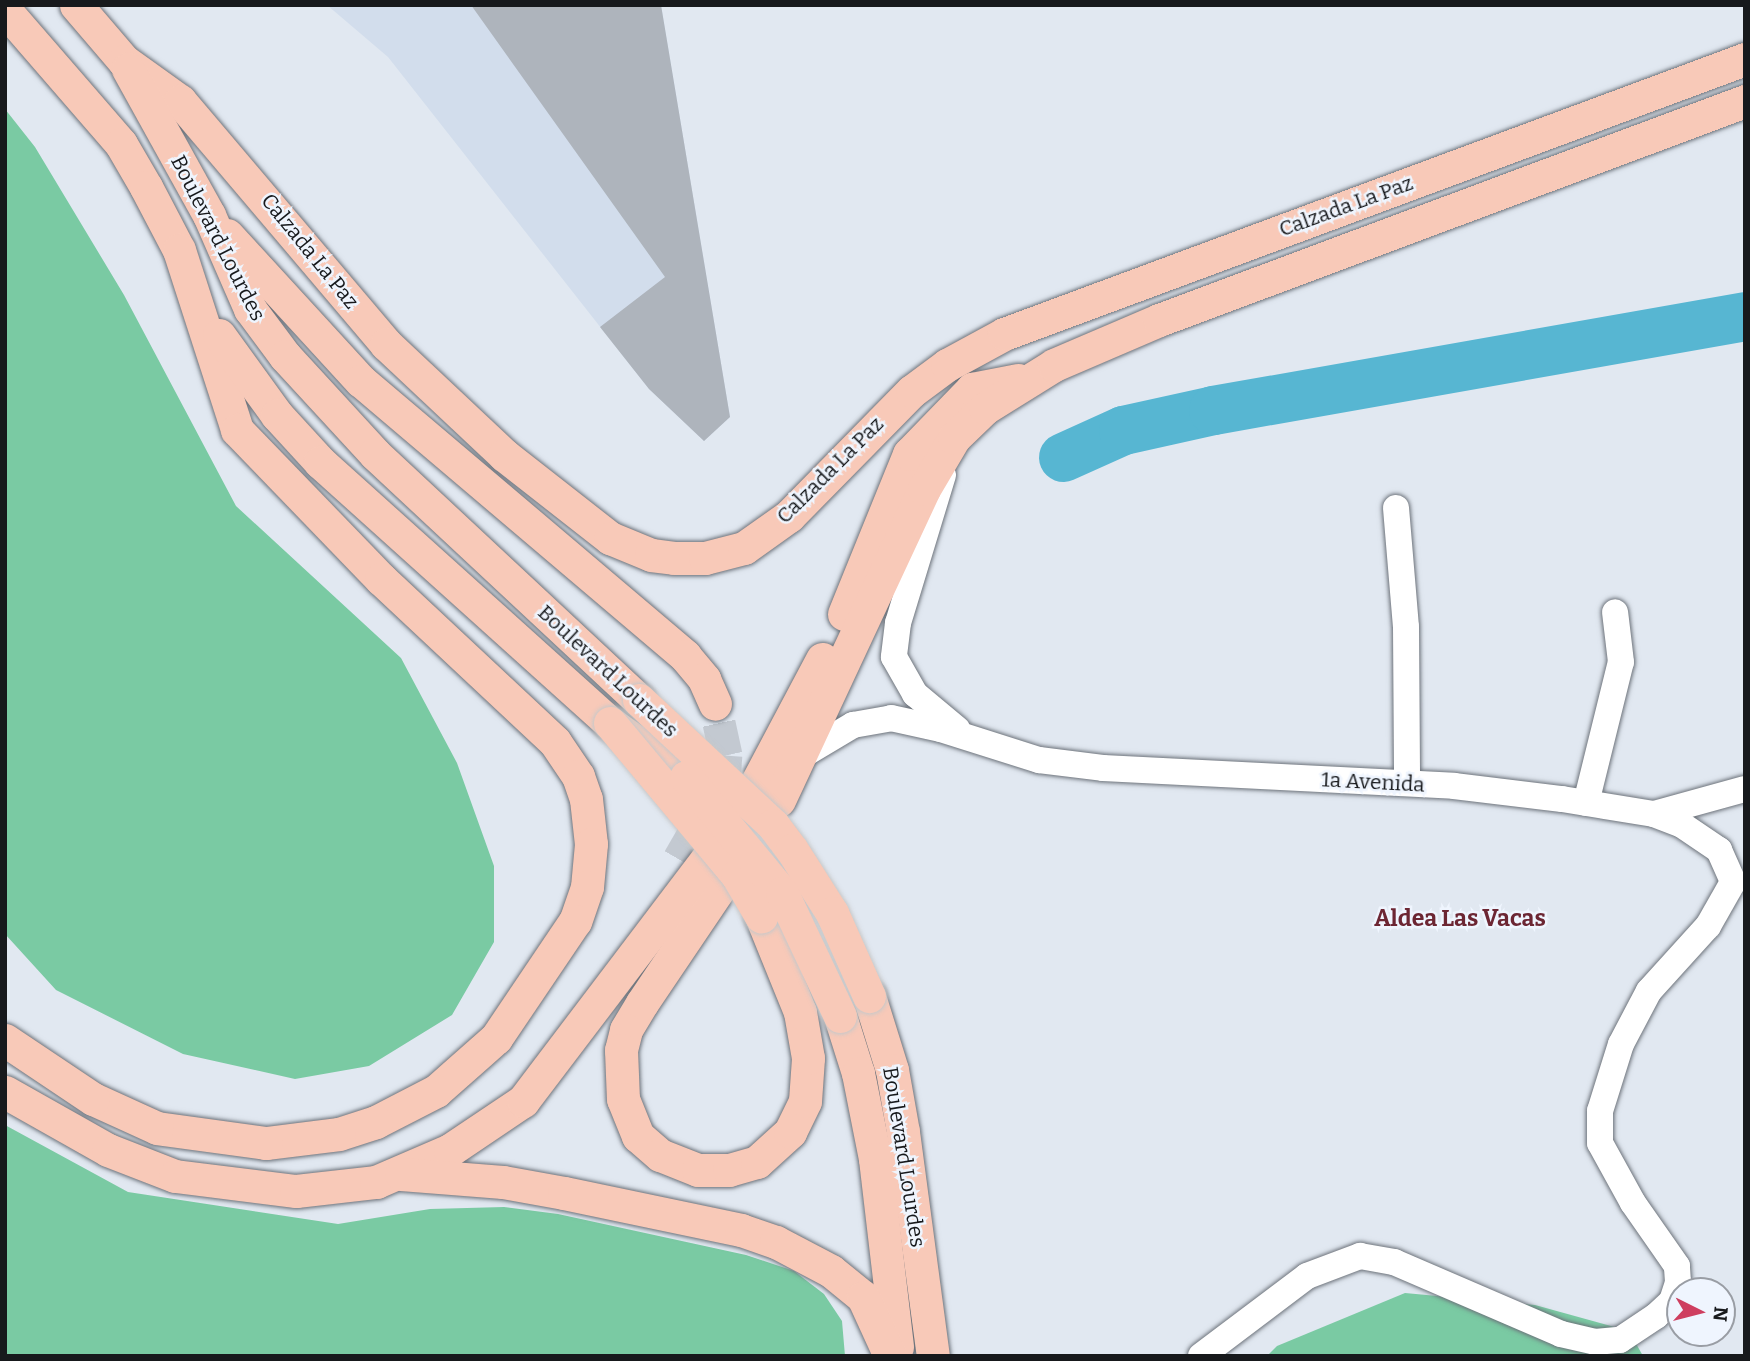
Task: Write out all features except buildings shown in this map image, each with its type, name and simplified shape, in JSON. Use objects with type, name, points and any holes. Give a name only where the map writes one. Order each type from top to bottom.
[{"type":"main road","name":"Calzada La Paz","points":[[76,5],[124,61],[180,101],[386,344],[504,455],[629,548],[651,555],[695,558],[744,548],[789,516],[889,411],[947,365],[1032,323],[1745,59]]},
{"type":"main road","points":[[5,10],[121,144],[179,250],[193,286],[237,430],[381,579],[526,710],[568,759],[586,799],[591,867],[583,904],[560,946],[496,1038],[436,1091],[376,1122],[339,1134],[266,1143],[157,1128],[93,1099],[5,1040]]},
{"type":"main road","name":"Boulevard Lourdes","points":[[124,61],[209,215],[250,309],[328,406],[773,825],[826,902],[869,996],[892,1070],[933,1356]]},
{"type":"main road","name":"Calzada La Paz","points":[[1030,378],[972,388],[937,421],[909,454],[769,790],[801,756],[924,489],[954,438],[985,408],[1030,378],[1159,320],[1745,101]]},
{"type":"main road","points":[[209,215],[350,371],[685,656],[704,679],[715,704]]},
{"type":"main road","name":"Boulevard Lourdes","points":[[193,286],[243,371],[320,462],[610,723],[686,777],[768,871],[810,944],[841,1016],[858,1073],[875,1159],[898,1356]]},
{"type":"main road","points":[[5,1092],[108,1150],[175,1176],[236,1186],[322,1191],[399,1174],[495,1124],[523,1101],[704,865],[642,1003],[626,1030],[621,1051],[623,1098],[638,1136],[660,1155],[698,1170],[729,1170],[757,1162],[790,1132],[805,1101],[808,1058],[800,1012],[761,916],[737,875],[610,723]]},
{"type":"main road","points":[[399,1174],[503,1182],[564,1193],[741,1230],[776,1242],[831,1270],[863,1297],[890,1356]]},
{"type":"street","name":"1a Avenida","points":[[954,438],[898,623],[894,657],[915,694],[972,740]]},
{"type":"street","points":[[1396,508],[1406,627],[1407,783]]},
{"type":"street","points":[[1586,803],[1621,662],[1615,612]]},
{"type":"street","name":"1a Avenida","points":[[801,756],[853,725],[883,718],[941,729],[1039,760],[1103,768],[1407,783],[1586,803],[1654,814],[1682,825],[1719,850],[1739,883]]},
{"type":"street","points":[[1654,814],[1745,789]]},
{"type":"street","points":[[1201,1356],[1307,1276],[1360,1256],[1394,1262],[1561,1334],[1595,1342],[1620,1340],[1657,1316],[1672,1300],[1678,1282],[1677,1266],[1633,1203],[1600,1143],[1600,1111],[1620,1044],[1649,990],[1708,926],[1739,883]]},
{"type":"street","points":[[1221,1356],[1267,1307]]},
{"type":"shaded area","points":[[327,5],[661,5],[730,417],[704,441],[649,389],[388,57]]},
{"type":"green space","points":[[5,109],[35,147],[124,295],[236,506],[401,658],[457,763],[494,866],[494,942],[452,1015],[369,1066],[295,1079],[183,1054],[56,990],[5,934]]},
{"type":"green space","points":[[5,1125],[128,1192],[338,1224],[430,1209],[504,1207],[558,1214],[746,1255],[794,1271],[824,1294],[842,1321],[845,1356],[5,1356]]},
{"type":"green space","points":[[1405,1293],[1535,1305],[1629,1331],[1643,1356],[1267,1356],[1277,1346]]},
{"type":"waterway","points":[[1063,457],[1123,430],[1213,410],[1745,316]]},
{"type":"tunnel","points":[[679,859],[724,781],[726,755],[715,704]]},
{"type":"district","name":"Aldea Las Vacas","points":[[1460,918]]}]
